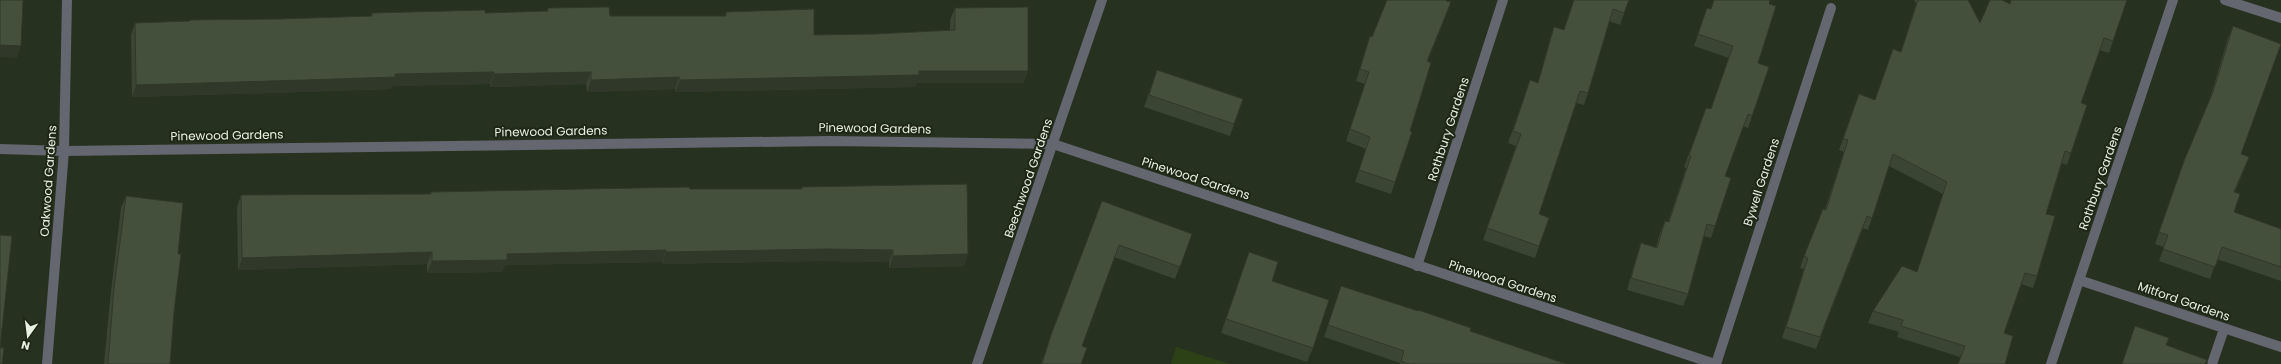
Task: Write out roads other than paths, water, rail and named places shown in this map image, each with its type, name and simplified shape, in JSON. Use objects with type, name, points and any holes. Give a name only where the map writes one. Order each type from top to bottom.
[{"type":"street","name":"Oakwood Gardens","points":[[47,364],[64,151],[67,0]]},
{"type":"street","name":"Beechwood Gardens","points":[[977,364],[1102,0]]},
{"type":"street","name":"Rothbury Gardens","points":[[1417,266],[1503,0]]},
{"type":"street","name":"Rothbury Gardens","points":[[2050,364],[2173,0]]},
{"type":"street","points":[[2225,0],[2281,18]]},
{"type":"street","name":"Bywell Gardens","points":[[1715,364],[1831,8]]},
{"type":"street","name":"Pinewood Gardens","points":[[0,149],[64,151],[830,140],[1053,144],[1715,364]]},
{"type":"street","name":"Mitford Gardens","points":[[2079,280],[2281,347]]},
{"type":"street","points":[[2212,364],[2224,329]]}]
